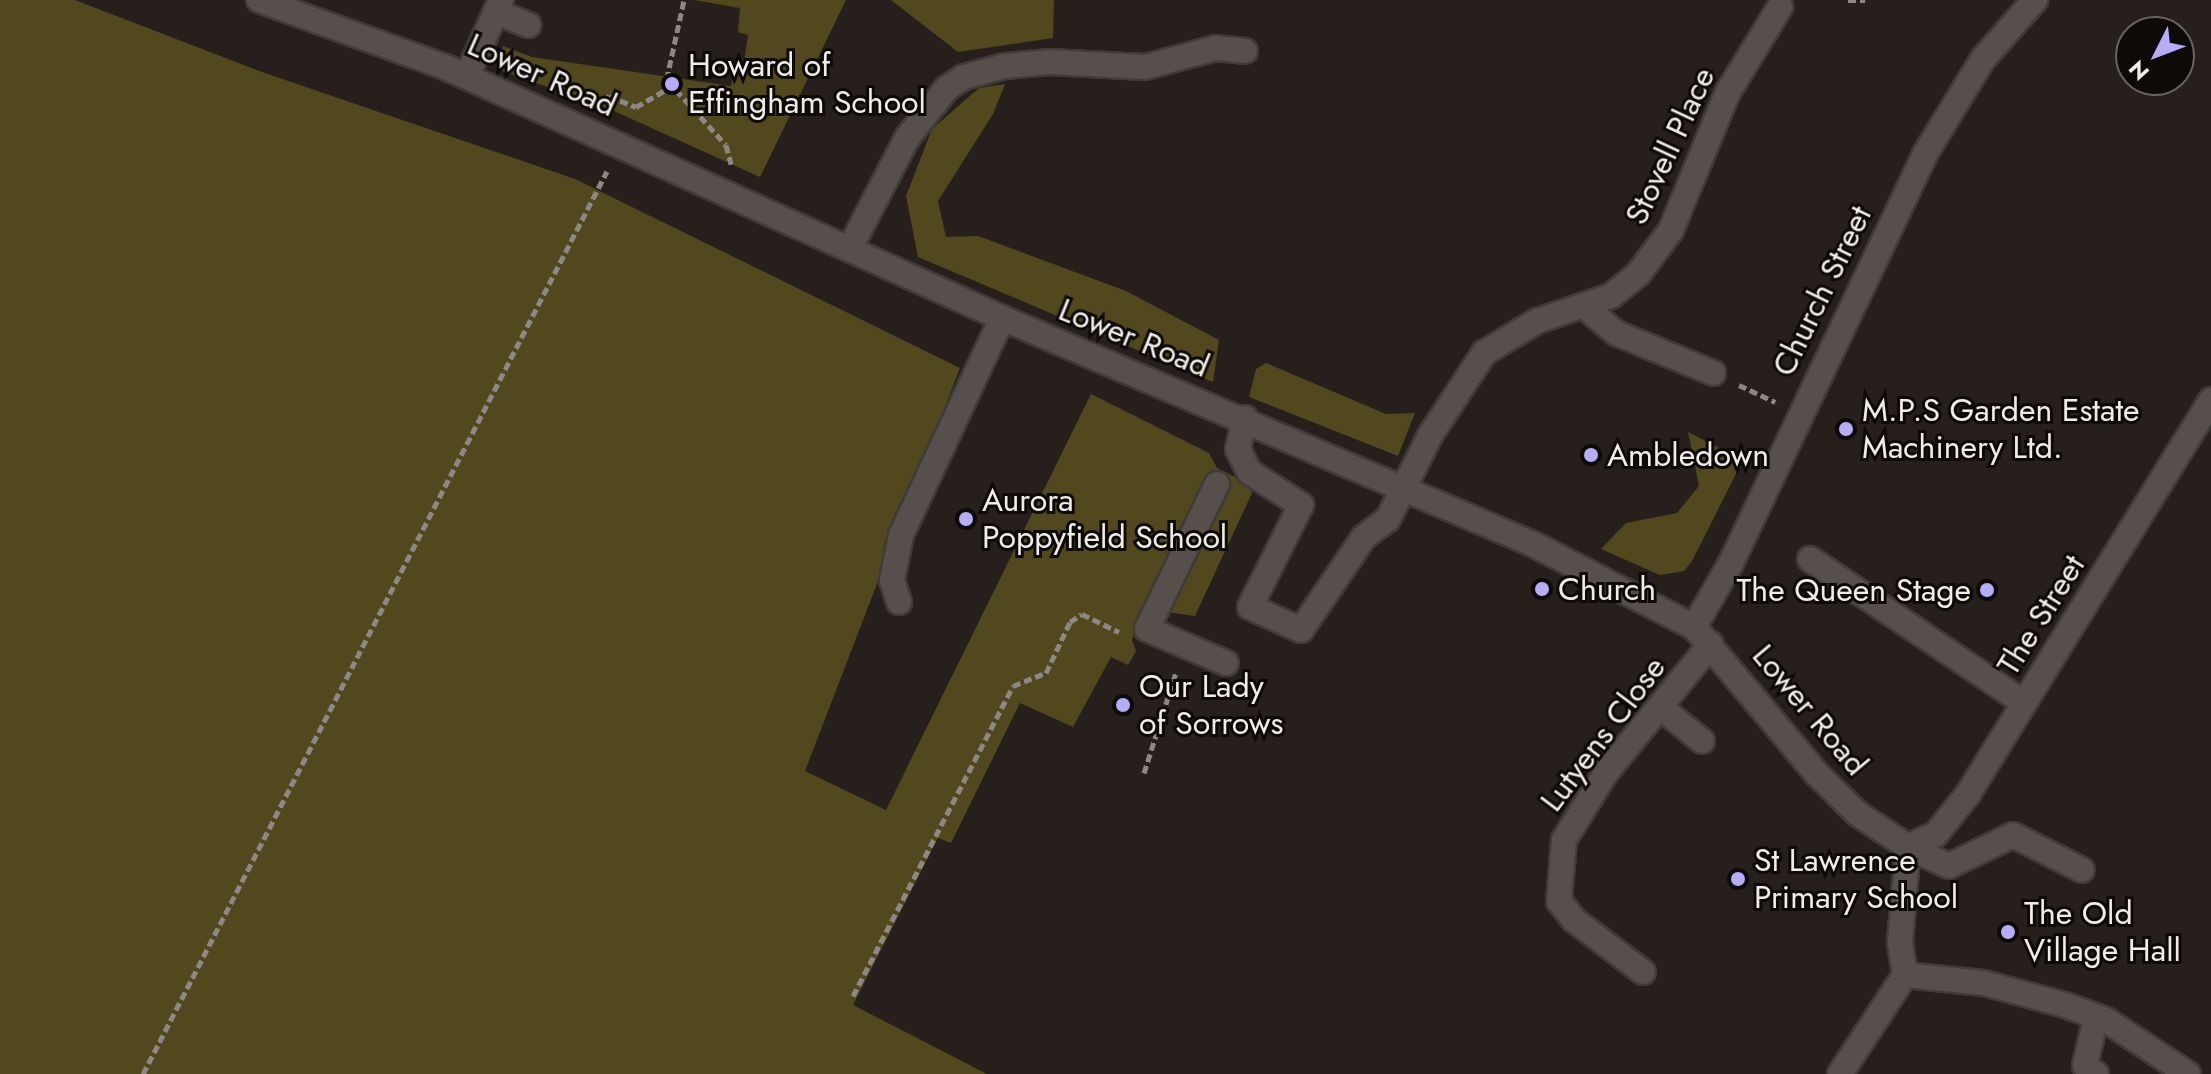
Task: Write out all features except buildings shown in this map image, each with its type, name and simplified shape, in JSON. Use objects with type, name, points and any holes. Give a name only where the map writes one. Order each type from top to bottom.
[{"type":"street","name":"Lower Road","points":[[259,0],[467,76],[1002,318],[1245,418],[1600,576],[1703,636],[1827,784],[1858,814],[1908,847],[1949,866],[2013,835],[2082,870]]},
{"type":"street","name":"Church Street","points":[[1703,636],[1731,563],[1925,154],[1983,59],[2035,0]]},
{"type":"street","points":[[467,76],[498,6],[528,25]]},
{"type":"street","name":"Stovell Place","points":[[1238,449],[1249,472],[1301,505],[1250,607],[1301,630],[1364,537],[1388,519],[1407,488],[1438,421],[1484,353],[1537,321],[1611,296],[1639,273],[1671,230],[1728,92],[1780,7]]},
{"type":"street","points":[[850,248],[907,138],[947,88],[964,77],[1005,66],[1050,62],[1140,67],[1216,48],[1245,51]]},
{"type":"street","points":[[1584,306],[1616,333],[1713,373]]},
{"type":"street","points":[[899,602],[892,580],[901,535],[1002,318]]},
{"type":"street","name":"The Street","points":[[1908,847],[1936,834],[2204,430],[2211,400]]},
{"type":"street","points":[[1226,663],[1147,629],[1220,478],[1238,449],[1245,418]]},
{"type":"street","points":[[1810,559],[2024,703]]},
{"type":"street","name":"Lutyens Close","points":[[1643,972],[1574,920],[1559,901],[1558,876],[1564,840],[1582,807],[1660,707],[1703,636]]},
{"type":"street","points":[[1660,707],[1702,741]]},
{"type":"street","points":[[1840,1074],[1905,975],[1900,942],[1908,847]]},
{"type":"street","points":[[1905,975],[1984,983],[2096,1017],[2188,1074]]},
{"type":"street","points":[[2096,1017],[2085,1065],[2096,1074]]},
{"type":"path","points":[[594,111],[598,101],[609,96],[636,107],[654,101],[668,80],[684,0]]},
{"type":"path","points":[[1848,0],[1865,0]]},
{"type":"path","points":[[668,80],[726,145],[731,164]]},
{"type":"path","points":[[143,1074],[621,145]]},
{"type":"path","points":[[1713,373],[1775,402]]},
{"type":"path","points":[[853,996],[1013,686],[1046,673],[1070,622],[1082,614],[1120,633],[1147,629]]},
{"type":"path","points":[[1144,773],[1176,678],[1174,640]]},
{"type":"shaded area","points":[[0,0],[75,0],[259,71],[575,179],[960,368],[805,771],[886,810],[1091,394],[1209,453],[1217,468],[1249,484],[1252,493],[1195,616],[1153,610],[1136,629],[1132,640],[1136,651],[1128,665],[1111,657],[1073,727],[1020,703],[951,843],[938,838],[853,1005],[987,1074],[0,1074]]},
{"type":"shaded area","points":[[694,0],[846,0],[760,177],[614,111],[497,69],[503,46],[532,57],[731,86],[735,61],[744,62],[748,35],[738,32],[740,8]]},
{"type":"shaded area","points":[[891,0],[1054,0],[1053,38],[958,52]]},
{"type":"shaded area","points":[[1005,84],[993,114],[938,201],[946,237],[978,236],[1126,291],[1219,340],[1213,382],[918,257],[906,196],[932,129],[979,88]]},
{"type":"shaded area","points":[[1266,363],[1386,414],[1415,413],[1398,456],[1249,397],[1256,369]]},
{"type":"shaded area","points":[[1688,432],[1743,460],[1692,561],[1684,571],[1660,575],[1601,549],[1626,523],[1677,513],[1699,486]]},
{"type":"place","name":"Howard of Effingham School","points":[[672,84]]},
{"type":"place","name":"M.P.S Garden Estate Machinery Ltd.","points":[[1846,429]]},
{"type":"place","name":"Ambledown","points":[[1591,455]]},
{"type":"place","name":"Aurora Poppyfield School","points":[[966,519]]},
{"type":"place","name":"Church","points":[[1542,589]]},
{"type":"place","name":"The Queen Stage","points":[[1987,590]]},
{"type":"place","name":"Our Lady of Sorrows","points":[[1123,705]]},
{"type":"place","name":"St Lawrence Primary School","points":[[1738,879]]},
{"type":"place","name":"The Old Village Hall","points":[[2008,932]]}]
